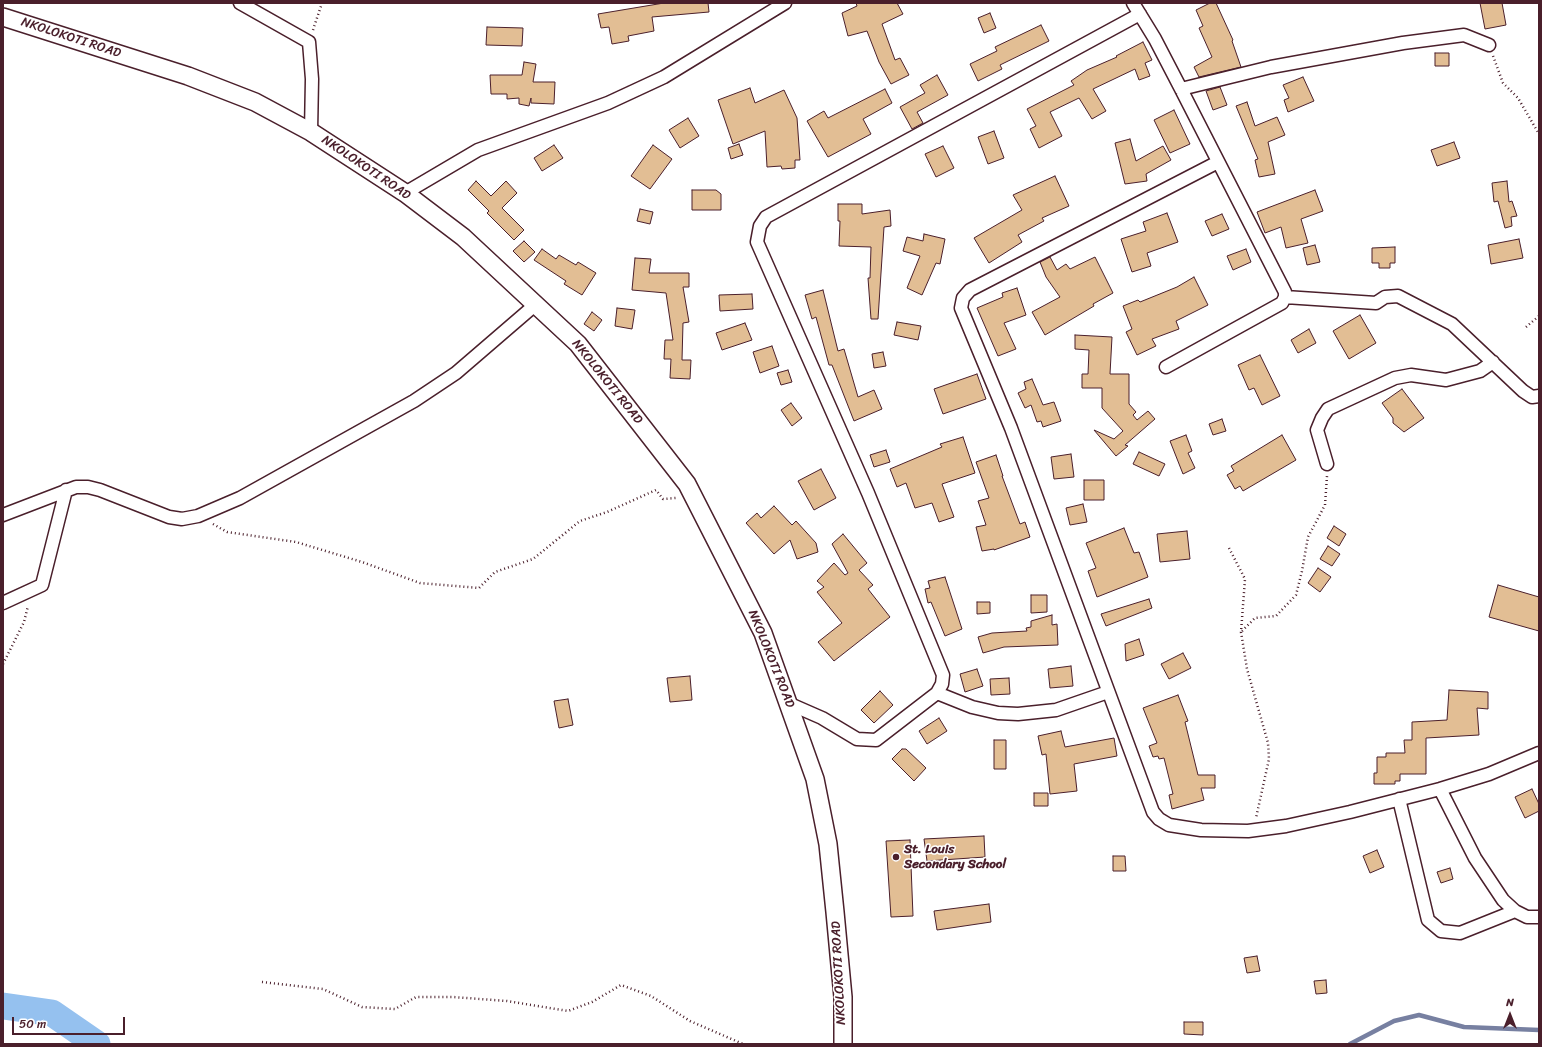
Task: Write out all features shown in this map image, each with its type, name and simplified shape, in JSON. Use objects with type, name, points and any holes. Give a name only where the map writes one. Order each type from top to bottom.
[{"type":"main road","name":"NKOLOKOTI ROAD","points":[[3,17],[195,79],[255,102],[311,132],[405,193],[463,237],[578,344],[687,484],[763,633],[790,704],[815,779],[828,844],[843,997],[843,1044]]},
{"type":"street","points":[[240,3],[309,42],[312,79],[311,132]]},
{"type":"street","points":[[405,193],[478,150],[601,106],[664,77],[785,3]]},
{"type":"street","points":[[1133,3],[1181,89],[1284,292],[1285,297],[1282,303],[1166,367]]},
{"type":"street","points":[[790,704],[822,718],[857,739],[876,740],[937,693],[942,684],[943,675],[868,492],[757,242],[758,232],[766,217],[1140,14]]},
{"type":"street","points":[[1181,89],[1271,67],[1403,43],[1464,35],[1489,45]]},
{"type":"street","points":[[1218,162],[970,290],[963,298],[961,308],[1011,428],[1153,812],[1159,819],[1169,825],[1201,830],[1253,830],[1286,826],[1329,817],[1440,789],[1489,774],[1539,753]]},
{"type":"street","points":[[1285,297],[1376,303],[1385,297],[1398,296],[1452,324],[1523,391],[1532,396],[1539,396]]},
{"type":"street","points":[[3,515],[76,486],[88,487],[169,517],[182,519],[198,516],[240,498],[414,401],[456,373],[535,305]]},
{"type":"street","points":[[1327,464],[1317,430],[1328,409],[1395,378],[1411,375],[1446,380],[1480,371],[1493,362]]},
{"type":"street","points":[[3,603],[42,585],[66,490]]},
{"type":"street","points":[[937,693],[972,707],[998,713],[1018,714],[1056,710],[1108,692]]},
{"type":"street","points":[[1440,789],[1475,858],[1502,900],[1515,911],[1527,917],[1539,917]]},
{"type":"street","points":[[1399,799],[1428,920],[1441,932],[1460,933],[1515,911]]},
{"type":"path","points":[[309,42],[322,3]]},
{"type":"path","points":[[1489,45],[1504,83],[1518,98],[1539,134]]},
{"type":"path","points":[[1526,327],[1539,316]]},
{"type":"path","points":[[1241,632],[1255,618],[1276,616],[1296,595],[1308,537],[1325,505],[1327,464]]},
{"type":"path","points":[[198,516],[227,532],[257,535],[296,542],[362,562],[420,583],[479,588],[495,572],[533,559],[580,521],[607,512],[656,490],[663,500],[693,495]]},
{"type":"path","points":[[1229,548],[1245,579],[1241,632],[1247,669],[1268,743],[1269,759],[1253,830]]},
{"type":"path","points":[[3,664],[24,622],[32,590]]},
{"type":"path","points":[[262,982],[323,989],[362,1006],[395,1008],[416,997],[453,997],[507,1001],[568,1010],[592,1002],[621,985],[651,996],[690,1022],[743,1044]]},
{"type":"building","points":[[664,3],[708,3],[709,12],[652,17],[654,31],[628,36],[629,41],[612,44],[609,27],[601,28],[598,14]]},
{"type":"building","points":[[856,3],[897,3],[903,14],[882,24],[895,60],[900,58],[909,75],[891,84],[879,62],[867,31],[848,36],[842,13],[857,6]]},
{"type":"building","points":[[1210,3],[1216,3],[1233,40],[1232,41],[1241,67],[1199,77],[1194,67],[1212,57],[1199,28],[1203,26],[1196,10]]},
{"type":"building","points":[[1480,3],[1502,3],[1506,25],[1485,29]]},
{"type":"building","points":[[990,13],[996,28],[984,33],[978,18]]},
{"type":"building","points":[[1041,25],[1049,41],[1000,65],[1002,69],[978,81],[970,64],[997,51],[995,47]]},
{"type":"building","points":[[487,27],[523,28],[522,46],[486,45]]},
{"type":"building","points":[[1143,42],[1152,60],[1145,63],[1150,76],[1139,80],[1135,69],[1093,89],[1106,111],[1092,119],[1079,98],[1050,112],[1062,136],[1039,148],[1030,129],[1036,126],[1027,109],[1074,85],[1071,81],[1087,70],[1117,57],[1116,56]]},
{"type":"building","points":[[1435,53],[1449,53],[1449,66],[1435,66]]},
{"type":"building","points":[[524,62],[536,64],[533,82],[555,82],[554,104],[531,103],[531,98],[529,106],[519,104],[519,98],[507,99],[507,94],[491,94],[490,75],[522,75]]},
{"type":"building","points":[[937,75],[948,95],[917,112],[923,123],[912,129],[900,107],[925,93],[920,85]]},
{"type":"building","points":[[1303,77],[1314,101],[1288,112],[1284,100],[1289,98],[1283,85]]},
{"type":"building","points":[[1220,87],[1227,105],[1213,110],[1206,91]]},
{"type":"building","points":[[750,88],[755,103],[784,90],[797,118],[800,160],[795,160],[795,168],[782,169],[781,166],[767,167],[765,131],[733,144],[718,100]]},
{"type":"building","points":[[885,89],[892,103],[863,119],[871,134],[828,157],[807,121],[824,111],[828,118]]},
{"type":"building","points":[[1247,102],[1255,126],[1277,117],[1285,135],[1268,142],[1275,174],[1259,177],[1255,160],[1258,159],[1236,106]]},
{"type":"building","points":[[1174,110],[1190,144],[1170,153],[1154,120]]},
{"type":"building","points":[[688,118],[699,136],[680,148],[669,130]]},
{"type":"building","points":[[994,131],[1004,158],[988,164],[978,137]]},
{"type":"building","points":[[1130,139],[1136,161],[1163,146],[1171,160],[1146,174],[1147,181],[1125,184],[1115,143]]},
{"type":"building","points":[[1454,142],[1460,158],[1437,166],[1431,150]]},
{"type":"building","points":[[739,144],[743,155],[731,159],[728,148]]},
{"type":"building","points":[[554,145],[563,158],[542,171],[534,158]]},
{"type":"building","points":[[653,145],[672,159],[650,189],[631,176]]},
{"type":"building","points":[[943,146],[954,168],[936,177],[925,154]]},
{"type":"building","points":[[1055,176],[1069,206],[1042,218],[1044,221],[1018,235],[1022,242],[989,263],[974,238],[1022,210],[1013,195]]},
{"type":"building","points":[[476,181],[491,196],[506,181],[517,193],[502,208],[524,230],[514,240],[487,213],[489,211],[468,190]]},
{"type":"building","points":[[1507,181],[1509,202],[1512,201],[1517,216],[1511,217],[1512,226],[1505,228],[1498,201],[1494,202],[1492,183]]},
{"type":"building","points":[[692,190],[716,190],[721,194],[721,210],[692,210]]},
{"type":"building","points":[[1315,190],[1323,211],[1301,219],[1308,243],[1286,248],[1281,227],[1265,233],[1257,212]]},
{"type":"building","points":[[838,204],[862,204],[862,214],[890,210],[891,226],[884,227],[878,319],[871,319],[868,278],[870,278],[871,247],[839,246],[840,221],[838,221]]},
{"type":"building","points":[[640,209],[653,212],[650,224],[637,221]]},
{"type":"building","points":[[1167,213],[1178,242],[1147,253],[1151,266],[1132,272],[1121,239],[1146,231],[1143,222]]},
{"type":"building","points":[[1222,214],[1229,229],[1212,236],[1205,221]]},
{"type":"building","points":[[924,234],[945,239],[940,264],[936,263],[922,295],[907,288],[920,256],[903,251],[907,237],[923,241]]},
{"type":"building","points":[[1519,239],[1523,258],[1491,264],[1488,245]]},
{"type":"building","points":[[524,241],[535,252],[524,262],[513,251]]},
{"type":"building","points":[[1315,245],[1320,262],[1307,265],[1303,248]]},
{"type":"building","points":[[1395,247],[1395,263],[1390,263],[1390,268],[1379,268],[1379,263],[1372,263],[1372,248]]},
{"type":"building","points":[[542,249],[556,259],[559,255],[576,265],[578,262],[596,273],[582,295],[564,284],[566,281],[534,260]]},
{"type":"building","points":[[1246,249],[1251,262],[1233,270],[1227,256]]},
{"type":"building","points":[[1050,257],[1057,270],[1066,264],[1070,269],[1095,257],[1113,293],[1045,335],[1032,312],[1060,297],[1046,277],[1040,262]]},
{"type":"building","points":[[635,258],[651,259],[649,273],[689,273],[689,287],[683,287],[689,322],[683,323],[682,360],[691,360],[690,379],[670,378],[671,359],[664,359],[665,340],[673,340],[666,293],[632,290]]},
{"type":"building","points":[[1194,277],[1208,305],[1176,321],[1179,329],[1152,339],[1156,346],[1137,355],[1126,332],[1132,329],[1123,306],[1138,300],[1140,302],[1177,287]]},
{"type":"building","points":[[1017,288],[1026,315],[1004,323],[1016,349],[998,356],[977,308],[1003,297],[1002,293]]},
{"type":"building","points":[[823,290],[838,351],[844,349],[858,397],[874,390],[882,409],[854,421],[832,365],[829,365],[816,317],[812,319],[805,295]]},
{"type":"building","points":[[752,294],[753,309],[720,311],[719,295]]},
{"type":"building","points":[[617,308],[635,310],[632,329],[615,326]]},
{"type":"building","points":[[592,312],[602,320],[594,331],[584,324]]},
{"type":"building","points":[[1360,315],[1376,343],[1349,359],[1333,331]]},
{"type":"building","points":[[897,322],[921,326],[918,340],[894,335]]},
{"type":"building","points":[[745,323],[752,340],[722,350],[716,333]]},
{"type":"building","points":[[1309,329],[1316,343],[1298,353],[1291,340]]},
{"type":"building","points":[[1075,335],[1112,337],[1110,374],[1129,374],[1129,404],[1136,412],[1133,415],[1137,420],[1148,411],[1155,419],[1125,445],[1128,446],[1116,456],[1094,430],[1114,439],[1123,431],[1102,408],[1102,388],[1082,388],[1082,374],[1088,374],[1089,350],[1075,349]]},
{"type":"building","points":[[772,346],[779,366],[760,373],[753,352]]},
{"type":"building","points":[[883,352],[886,366],[874,368],[872,354]]},
{"type":"building","points":[[1260,355],[1280,396],[1262,405],[1254,388],[1249,390],[1238,365]]},
{"type":"building","points":[[788,370],[792,382],[781,385],[777,373]]},
{"type":"building","points":[[977,374],[986,399],[943,414],[934,389]]},
{"type":"building","points":[[1032,379],[1043,405],[1054,402],[1061,421],[1043,427],[1041,421],[1037,422],[1031,405],[1025,408],[1018,393],[1026,389],[1024,382]]},
{"type":"building","points":[[1402,389],[1424,418],[1404,432],[1393,423],[1393,418],[1382,403]]},
{"type":"building","points":[[791,403],[802,418],[792,426],[781,410]]},
{"type":"building","points":[[1222,419],[1226,431],[1213,435],[1209,424]]},
{"type":"building","points":[[1186,435],[1192,451],[1188,453],[1195,468],[1183,474],[1170,441]]},
{"type":"building","points":[[1282,435],[1296,460],[1243,491],[1240,486],[1235,489],[1227,475],[1234,471],[1231,466]]},
{"type":"building","points":[[963,437],[975,473],[942,484],[954,517],[939,522],[932,503],[915,508],[906,483],[897,487],[890,469],[942,447],[940,444]]},
{"type":"building","points":[[886,450],[890,462],[874,467],[870,455]]},
{"type":"building","points":[[1139,452],[1165,464],[1159,476],[1133,464]]},
{"type":"building","points":[[1071,454],[1074,477],[1054,479],[1051,457]]},
{"type":"building","points":[[996,455],[1002,476],[1020,524],[1025,522],[1030,537],[994,550],[982,551],[976,527],[986,525],[978,501],[989,498],[976,462]]},
{"type":"building","points":[[821,469],[836,498],[814,510],[798,481]]},
{"type":"building","points":[[1084,480],[1104,480],[1104,500],[1084,500]]},
{"type":"building","points":[[1083,504],[1087,522],[1070,525],[1066,508]]},
{"type":"building","points":[[774,506],[792,525],[796,521],[816,543],[818,552],[797,559],[790,540],[774,554],[746,523],[757,513],[761,518]]},
{"type":"building","points":[[1334,526],[1346,534],[1339,546],[1327,538]]},
{"type":"building","points":[[1124,528],[1134,553],[1139,552],[1148,577],[1097,597],[1088,571],[1096,568],[1086,543]]},
{"type":"building","points":[[1187,531],[1190,559],[1160,562],[1157,534]]},
{"type":"building","points":[[843,534],[867,563],[859,570],[873,585],[868,589],[890,617],[834,661],[818,642],[842,623],[817,592],[824,587],[817,581],[834,563],[845,575],[848,573],[832,544]]},
{"type":"building","points":[[1328,546],[1340,554],[1332,566],[1320,559]]},
{"type":"building","points":[[1318,568],[1331,577],[1320,592],[1308,583]]},
{"type":"building","points":[[945,577],[962,629],[945,636],[931,602],[928,603],[925,589],[930,588],[928,581]]},
{"type":"building","points":[[1498,585],[1539,597],[1539,631],[1489,617]]},
{"type":"building","points":[[1031,595],[1047,595],[1047,612],[1031,613]]},
{"type":"building","points":[[1149,599],[1152,608],[1106,626],[1101,614]]},
{"type":"building","points":[[977,602],[990,602],[990,613],[977,614]]},
{"type":"building","points":[[1052,615],[1052,625],[1057,624],[1058,645],[1004,647],[983,653],[978,637],[992,633],[1027,631],[1026,628],[1031,627],[1031,621]]},
{"type":"building","points":[[1139,639],[1144,655],[1126,661],[1125,644]]},
{"type":"building","points":[[1183,653],[1191,668],[1169,679],[1161,664]]},
{"type":"building","points":[[1071,666],[1073,686],[1050,688],[1048,669]]},
{"type":"building","points":[[977,669],[983,686],[965,692],[960,674]]},
{"type":"building","points":[[690,676],[692,700],[670,702],[667,678]]},
{"type":"building","points":[[1009,678],[1010,694],[991,695],[990,679]]},
{"type":"building","points":[[1449,690],[1488,692],[1488,709],[1477,708],[1479,735],[1426,738],[1426,774],[1400,774],[1400,781],[1395,781],[1395,784],[1374,784],[1374,773],[1377,773],[1377,757],[1386,757],[1386,753],[1405,753],[1404,740],[1412,740],[1412,722],[1447,720]]},
{"type":"building","points":[[880,691],[893,705],[874,723],[861,710]]},
{"type":"building","points":[[1178,695],[1188,721],[1185,722],[1198,775],[1215,775],[1215,788],[1201,788],[1204,800],[1172,809],[1169,795],[1173,794],[1164,758],[1159,759],[1158,756],[1153,757],[1149,746],[1157,743],[1143,708]]},
{"type":"building","points":[[568,699],[573,725],[559,728],[554,701]]},
{"type":"building","points":[[939,718],[947,731],[927,744],[919,731]]},
{"type":"building","points":[[1061,731],[1065,747],[1114,738],[1117,756],[1074,764],[1077,791],[1050,794],[1046,754],[1042,755],[1038,736]]},
{"type":"building","points":[[994,740],[1006,740],[1006,769],[994,769]]},
{"type":"building","points":[[902,749],[906,749],[926,768],[914,781],[892,759]]},
{"type":"building","points":[[1532,789],[1539,804],[1539,811],[1525,818],[1515,797]]},
{"type":"building","points":[[1034,793],[1048,793],[1048,806],[1034,806]]},
{"type":"building","points":[[984,836],[985,857],[927,861],[924,839]]},
{"type":"building","points":[[910,840],[913,916],[891,917],[886,841]]},
{"type":"building","points":[[1377,850],[1384,867],[1370,873],[1363,856]]},
{"type":"building","points":[[1113,856],[1125,856],[1126,871],[1113,871]]},
{"type":"building","points":[[1450,868],[1453,879],[1441,883],[1437,872]]},
{"type":"building","points":[[989,904],[991,922],[937,930],[934,911]]},
{"type":"building","points":[[1257,956],[1260,971],[1247,973],[1244,958]]},
{"type":"building","points":[[1326,980],[1327,993],[1316,994],[1314,981]]},
{"type":"building","points":[[1184,1022],[1203,1022],[1203,1035],[1184,1034]]},
{"type":"waterway","points":[[3,1006],[52,1013],[97,1044]]},
{"type":"waterway","points":[[1350,1044],[1394,1021],[1419,1015],[1464,1027],[1539,1030]]},
{"type":"place","name":"St. Louis Secondary School","points":[[896,857]]}]
